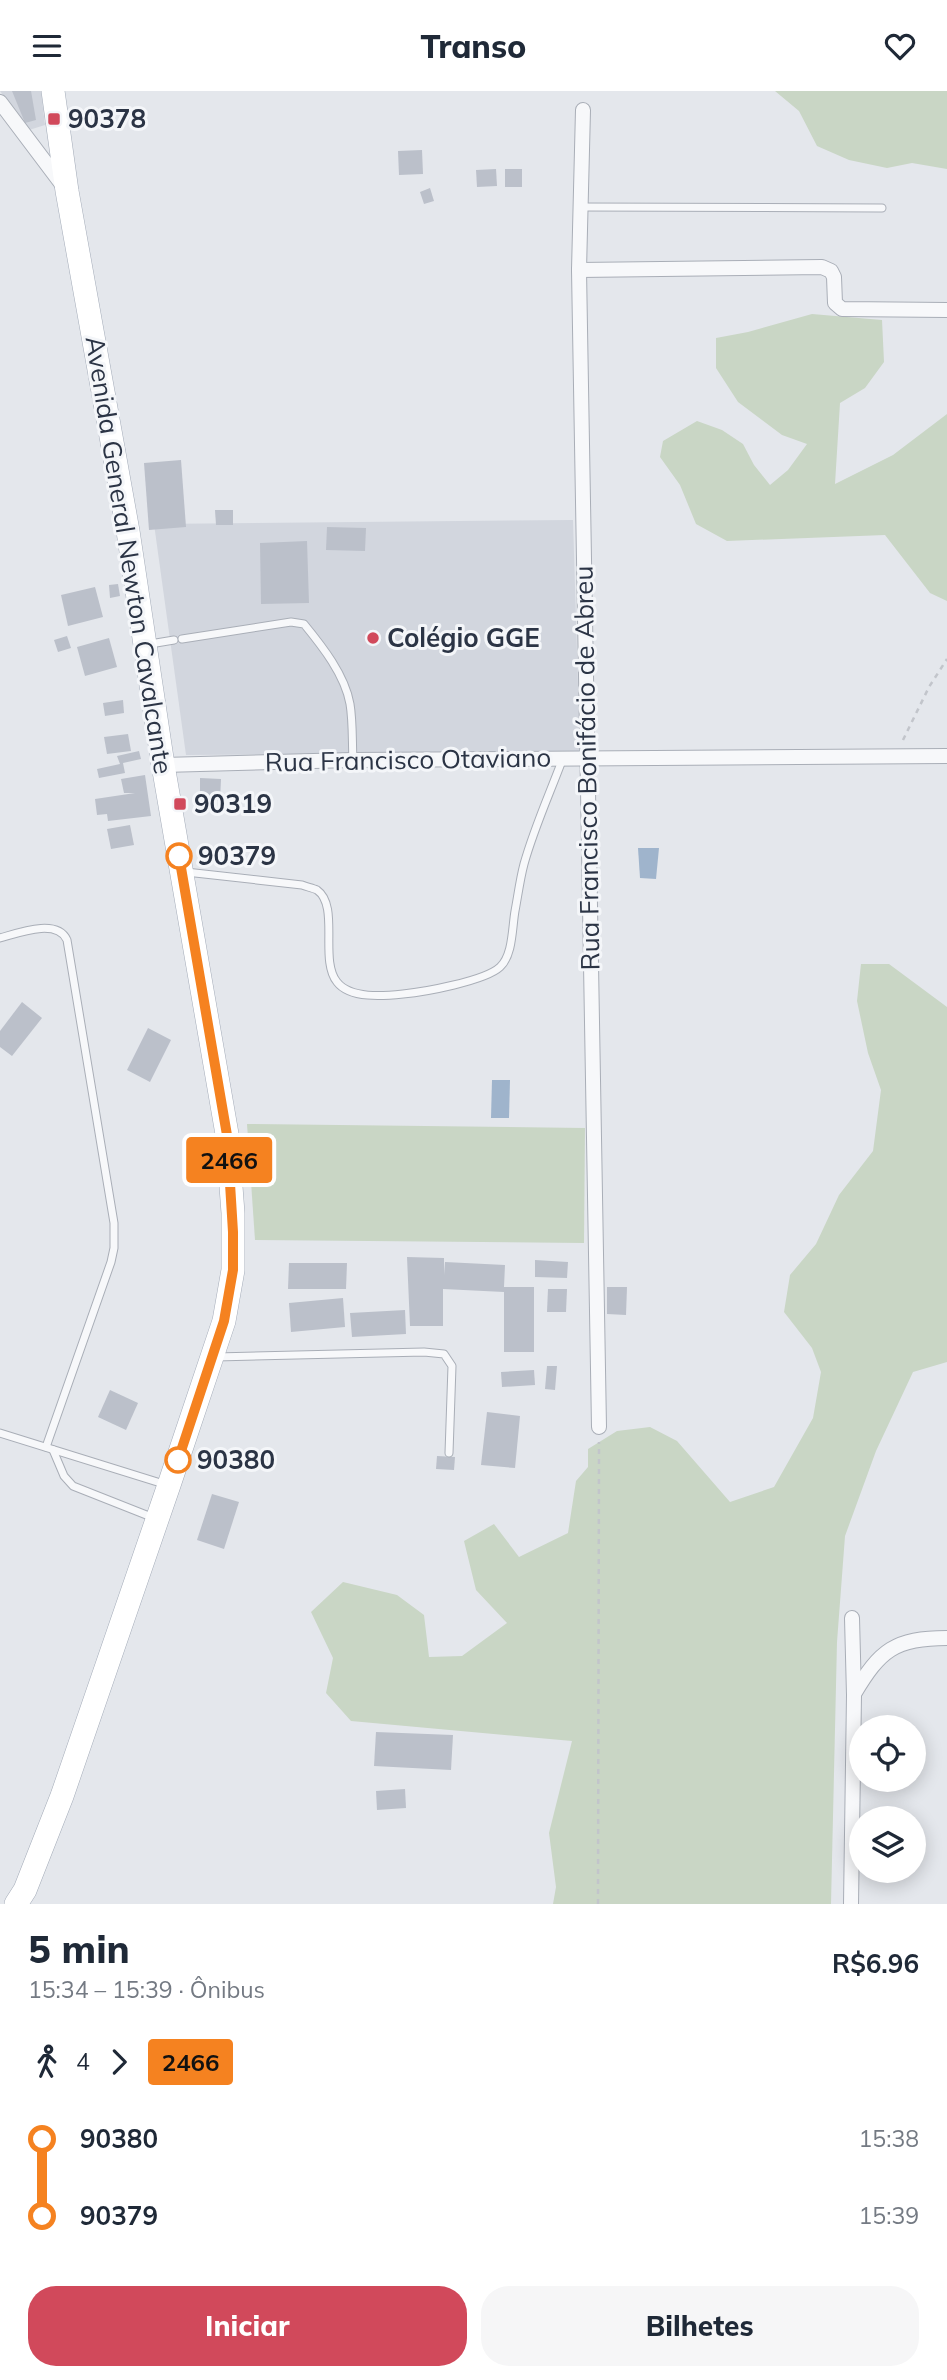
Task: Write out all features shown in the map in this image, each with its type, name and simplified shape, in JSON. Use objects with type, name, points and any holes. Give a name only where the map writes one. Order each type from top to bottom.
[{"type":"main road","name":"Avenida General Newton Cavalcante","points":[[20,1899],[62,1796],[169,1485],[224,1321],[233,1270],[233,1213],[227,1135],[163,765],[128,531],[67,191],[53,91]]},
{"type":"street","points":[[0,102],[67,191]]},
{"type":"street","name":"Rua Francisco Bonifácio de Abreu","points":[[583,110],[579,270],[599,1427]]},
{"type":"street","points":[[579,270],[822,267],[831,271],[834,277],[835,303],[842,309],[947,310]]},
{"type":"street","name":"Rua Francisco Otaviano","points":[[163,765],[353,759],[947,756]]},
{"type":"street","points":[[851,1904],[854,1695],[852,1618]]},
{"type":"street","points":[[854,1695],[866,1673],[882,1654],[900,1643],[927,1638],[947,1638]]},
{"type":"lane","points":[[581,207],[882,208]]},
{"type":"lane","points":[[145,645],[290,622],[304,624],[330,660],[350,704],[353,759]]},
{"type":"lane","points":[[182,872],[302,885],[318,891],[325,900],[328,914],[330,961],[336,981],[347,990],[363,994],[391,995],[417,993],[456,984],[500,967],[509,953],[524,864],[563,758]]},
{"type":"lane","points":[[0,938],[52,929],[64,934],[67,940],[115,1234],[111,1262],[49,1449],[64,1476],[73,1486],[157,1519]]},
{"type":"lane","points":[[212,1357],[424,1352],[444,1354],[452,1366],[449,1453]]},
{"type":"lane","points":[[0,1433],[169,1485]]},
{"type":"path","points":[[896,756],[919,704],[947,659]]},
{"type":"path","points":[[597,1904],[599,1427]]},
{"type":"shaded area","points":[[0,91],[41,91],[45,125],[29,130]]},
{"type":"shaded area","name":"Colégio GGE","points":[[573,520],[580,752],[186,755],[154,524]]},
{"type":"green space","points":[[775,91],[947,91],[947,169],[912,163],[887,168],[849,160],[817,146],[799,111]]},
{"type":"green space","points":[[812,314],[882,320],[884,362],[865,388],[840,403],[835,484],[893,455],[947,414],[947,601],[930,593],[885,535],[727,541],[696,524],[680,485],[660,457],[663,441],[697,421],[722,430],[743,444],[754,465],[770,485],[788,470],[807,444],[782,435],[738,402],[716,368],[716,338]]},
{"type":"green space","points":[[861,964],[889,964],[947,1007],[947,1362],[913,1372],[876,1451],[845,1536],[837,1642],[831,1904],[553,1904],[556,1887],[549,1833],[572,1741],[351,1721],[326,1693],[333,1658],[311,1612],[343,1582],[397,1595],[424,1615],[429,1657],[462,1656],[507,1623],[476,1590],[464,1541],[494,1524],[519,1557],[568,1533],[576,1481],[588,1467],[588,1449],[617,1431],[650,1427],[677,1441],[730,1502],[774,1487],[813,1418],[821,1372],[812,1348],[784,1312],[790,1275],[816,1244],[839,1195],[873,1151],[881,1090],[868,1053],[857,1001]]},
{"type":"green space","points":[[247,1124],[585,1128],[584,1243],[255,1240]]},
{"type":"water","points":[[638,848],[659,848],[656,879],[640,878]]},
{"type":"water","points":[[492,1080],[510,1080],[509,1118],[491,1118]]},
{"type":"building","points":[[12,91],[31,91],[36,120],[25,123]]},
{"type":"building","points":[[422,150],[423,174],[399,175],[398,151]]},
{"type":"building","points":[[496,169],[497,186],[477,187],[476,170]]},
{"type":"building","points":[[505,169],[522,169],[522,187],[505,187]]},
{"type":"building","points":[[430,188],[434,201],[424,204],[420,192]]},
{"type":"building","points":[[181,460],[186,527],[149,530],[144,463]]},
{"type":"building","points":[[215,510],[233,510],[233,525],[216,525]]},
{"type":"building","points":[[327,527],[366,528],[365,551],[326,550]]},
{"type":"building","points":[[307,541],[309,603],[261,604],[260,543]]},
{"type":"building","points":[[118,584],[120,596],[110,598],[109,585]]},
{"type":"building","points":[[95,587],[103,617],[68,626],[61,595]]},
{"type":"building","points":[[67,636],[71,648],[58,652],[54,640]]},
{"type":"building","points":[[109,638],[117,667],[85,676],[77,647]]},
{"type":"building","points":[[123,700],[124,713],[105,716],[103,703]]},
{"type":"building","points":[[128,734],[131,751],[107,754],[104,737]]},
{"type":"building","points":[[139,751],[141,759],[123,763],[125,773],[99,778],[97,769],[120,764],[117,756]]},
{"type":"building","points":[[145,775],[151,816],[108,821],[107,814],[97,815],[95,799],[135,793],[124,793],[121,779]]},
{"type":"building","points":[[200,778],[221,779],[220,801],[200,800]]},
{"type":"building","points":[[130,825],[134,845],[111,849],[107,829]]},
{"type":"building","points":[[22,1002],[42,1018],[12,1056],[0,1047],[0,1031]]},
{"type":"building","points":[[148,1028],[171,1040],[150,1082],[127,1070]]},
{"type":"building","points":[[407,1257],[444,1258],[444,1275],[445,1262],[505,1265],[504,1287],[534,1287],[534,1352],[504,1352],[504,1292],[443,1289],[443,1326],[410,1326]]},
{"type":"building","points":[[535,1260],[568,1262],[567,1278],[535,1277]]},
{"type":"building","points":[[289,1263],[347,1263],[346,1289],[288,1289]]},
{"type":"building","points":[[607,1287],[627,1287],[626,1315],[607,1314]]},
{"type":"building","points":[[548,1289],[567,1289],[566,1312],[547,1312]]},
{"type":"building","points":[[343,1298],[345,1327],[291,1332],[289,1303]]},
{"type":"building","points":[[405,1310],[406,1334],[352,1337],[350,1313]]},
{"type":"building","points":[[547,1366],[557,1366],[555,1390],[545,1389]]},
{"type":"building","points":[[534,1370],[535,1385],[502,1387],[501,1372]]},
{"type":"building","points":[[110,1390],[138,1403],[126,1430],[98,1417]]},
{"type":"building","points":[[487,1412],[520,1416],[515,1468],[481,1465]]},
{"type":"building","points":[[437,1456],[455,1457],[454,1470],[436,1469]]},
{"type":"building","points":[[212,1494],[239,1502],[224,1549],[197,1540]]},
{"type":"building","points":[[376,1732],[453,1735],[451,1770],[374,1766]]},
{"type":"building","points":[[405,1789],[406,1808],[377,1810],[376,1791]]},
{"type":"bus line","name":"2466","points":[[178,1460],[224,1321],[233,1270],[233,1213],[227,1135],[179,856]]},
{"type":"place","name":"90378","points":[[54,119]]},
{"type":"place","name":"Colégio GGE","points":[[373,638]]},
{"type":"place","name":"90319","points":[[180,804]]},
{"type":"place","name":"90379","points":[[179,856]]},
{"type":"place","name":"90380","points":[[178,1460]]}]
